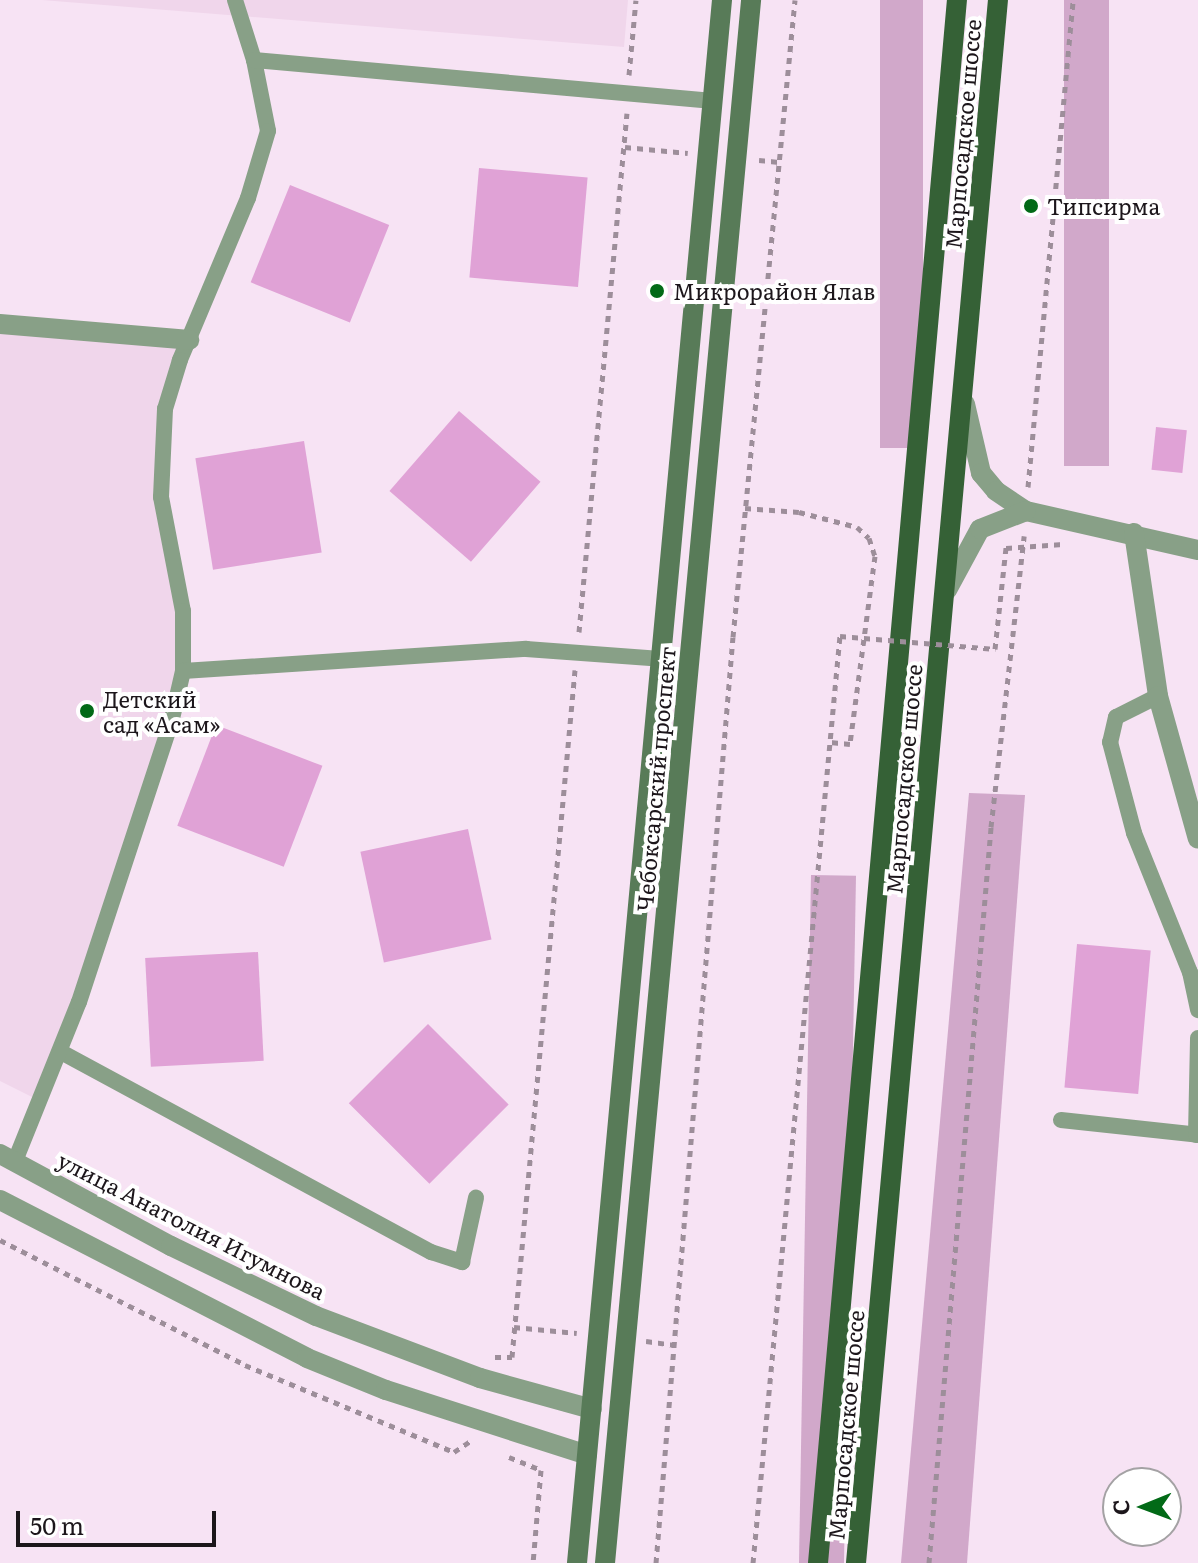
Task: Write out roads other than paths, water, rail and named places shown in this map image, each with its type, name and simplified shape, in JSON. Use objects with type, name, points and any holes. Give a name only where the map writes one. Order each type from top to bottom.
[{"type":"main road","name":"Марпосадское шоссе","points":[[818,1563],[957,0]]},
{"type":"main road","name":"Марпосадское шоссе","points":[[856,1563],[998,0]]},
{"type":"street","name":"Чебоксарский проспект","points":[[577,1563],[722,0]]},
{"type":"street","name":"Чебоксарский проспект","points":[[605,1563],[751,0]]},
{"type":"street","points":[[0,324],[189,340]]},
{"type":"street","points":[[962,388],[981,473],[996,491],[1026,511],[1134,533],[1198,550]]},
{"type":"street","points":[[942,602],[961,555],[980,529],[1026,511]]},
{"type":"street","points":[[1134,533],[1158,696],[1198,839]]},
{"type":"street","name":"улица Анатолия Игумнова","points":[[7,1158],[193,1258],[316,1316],[480,1378],[592,1409]]},
{"type":"street","points":[[0,1200],[307,1358],[386,1390],[587,1455],[617,1434]]},
{"type":"lane","points":[[7,1158],[61,1052],[171,723],[183,671],[183,611],[159,463],[165,409],[189,340],[261,161],[268,131],[254,60],[235,0]]},
{"type":"lane","points":[[254,60],[713,101]]},
{"type":"lane","points":[[183,671],[526,649],[661,659]]},
{"type":"lane","points":[[1158,696],[1116,717],[1110,742],[1134,833],[1190,972],[1198,1010]]},
{"type":"lane","points":[[1061,1120],[1197,1135],[1198,1038]]},
{"type":"lane","points":[[61,1052],[431,1252],[462,1262],[476,1198]]},
{"type":"place","name":"Типсирма","points":[[1031,206]]},
{"type":"place","name":"Микрорайон Ялав","points":[[657,291]]},
{"type":"place","name":"Детский сад «Асам»","points":[[87,711]]}]
